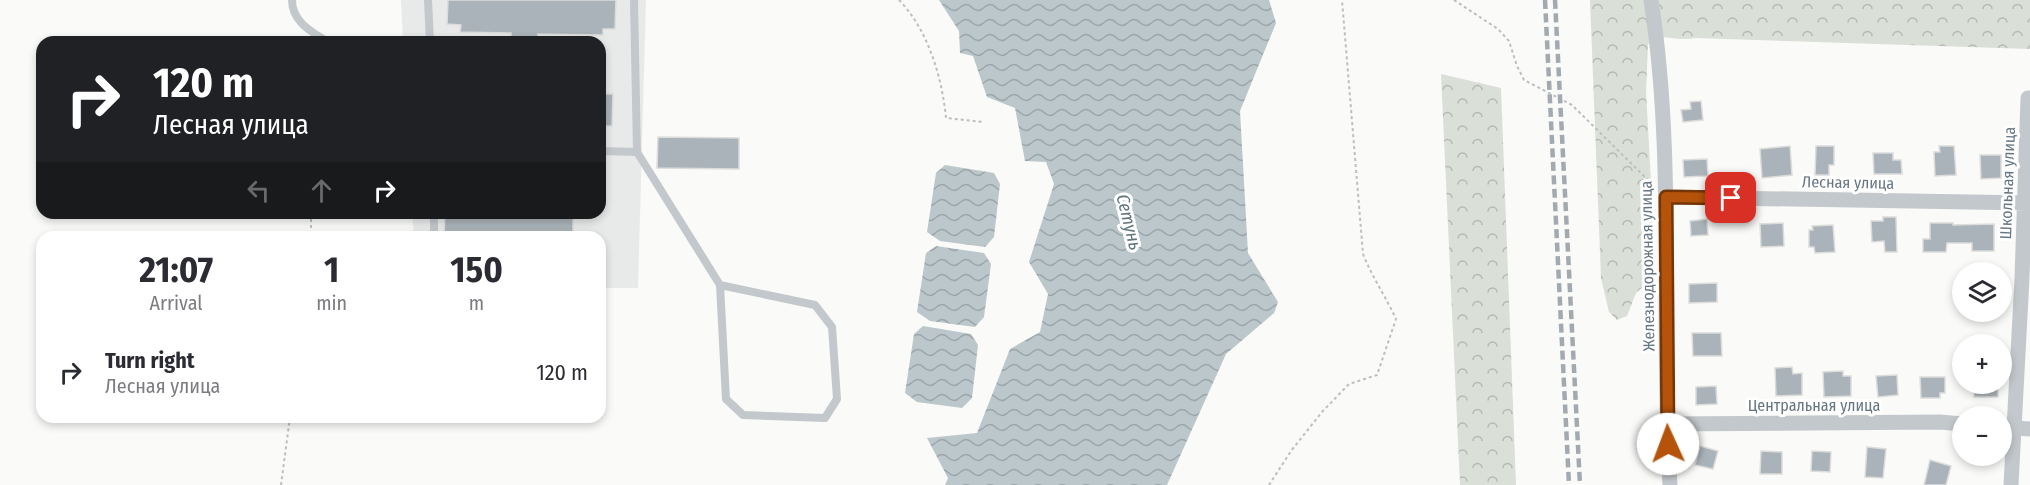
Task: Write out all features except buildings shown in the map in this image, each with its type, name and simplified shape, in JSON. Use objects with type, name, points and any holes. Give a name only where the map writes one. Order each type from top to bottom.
[{"type":"street","name":"Железнодорожная улица","points":[[1651,0],[1658,47],[1666,197],[1666,424],[1670,485]]},
{"type":"street","name":"Школьная улица","points":[[2009,406],[2027,203],[2028,98]]},
{"type":"street","name":"Лесная улица","points":[[1666,197],[2027,203]]},
{"type":"street","name":"Центральная улица","points":[[1666,424],[1952,423]]},
{"type":"street","points":[[2012,427],[2030,429]]},
{"type":"street","name":"Школьная улица","points":[[2010,466],[2011,485]]},
{"type":"lane","points":[[292,0],[292,6],[301,24],[319,36]]},
{"type":"lane","points":[[428,0],[430,36]]},
{"type":"lane","points":[[634,0],[637,152],[720,285],[726,399],[743,415],[825,418],[837,399],[832,327],[815,305],[720,285]]},
{"type":"lane","points":[[606,151],[637,152]]},
{"type":"path","points":[[899,0],[911,13],[936,66],[946,118],[983,122]]},
{"type":"path","points":[[1269,485],[1291,451],[1322,412],[1349,384],[1377,375],[1396,319],[1385,295],[1371,275],[1363,254],[1342,0]]},
{"type":"path","points":[[1454,0],[1498,29],[1509,41],[1516,66],[1524,80],[1572,105],[1666,197]]},
{"type":"path","points":[[281,485],[289,423]]},
{"type":"shaded area","points":[[401,0],[646,0],[638,288],[606,288],[606,231],[414,231],[412,219],[606,219],[606,36],[403,36]]},
{"type":"green space","points":[[1590,0],[2030,0],[2030,49],[1657,37],[1648,44],[1646,92],[1655,252],[1650,275],[1644,286],[1636,293],[1627,316],[1617,320],[1609,312],[1601,278]]},
{"type":"green space","points":[[1441,74],[1501,88],[1516,485],[1460,485]]},
{"type":"water","name":"Сетунь","points":[[939,0],[1269,0],[1276,23],[1240,111],[1248,253],[1278,302],[1274,313],[1226,354],[1167,485],[945,485],[948,478],[927,438],[977,433],[1010,349],[1040,332],[1048,294],[1029,262],[1054,184],[1046,162],[1025,161],[1015,108],[987,97],[973,56],[960,53],[959,31]]},
{"type":"water","points":[[945,165],[994,173],[1000,184],[994,237],[985,247],[940,241],[927,232],[936,173]]},
{"type":"water","points":[[936,246],[984,253],[991,264],[984,317],[975,327],[930,321],[917,312],[926,253]]},
{"type":"water","points":[[923,326],[971,334],[978,345],[972,398],[962,408],[917,402],[905,393],[914,334]]},
{"type":"railway","points":[[1545,0],[1569,485]]},
{"type":"railway","points":[[1555,0],[1580,485]]},
{"type":"route","points":[[1668,444],[1666,424],[1666,197],[1731,198]]}]
